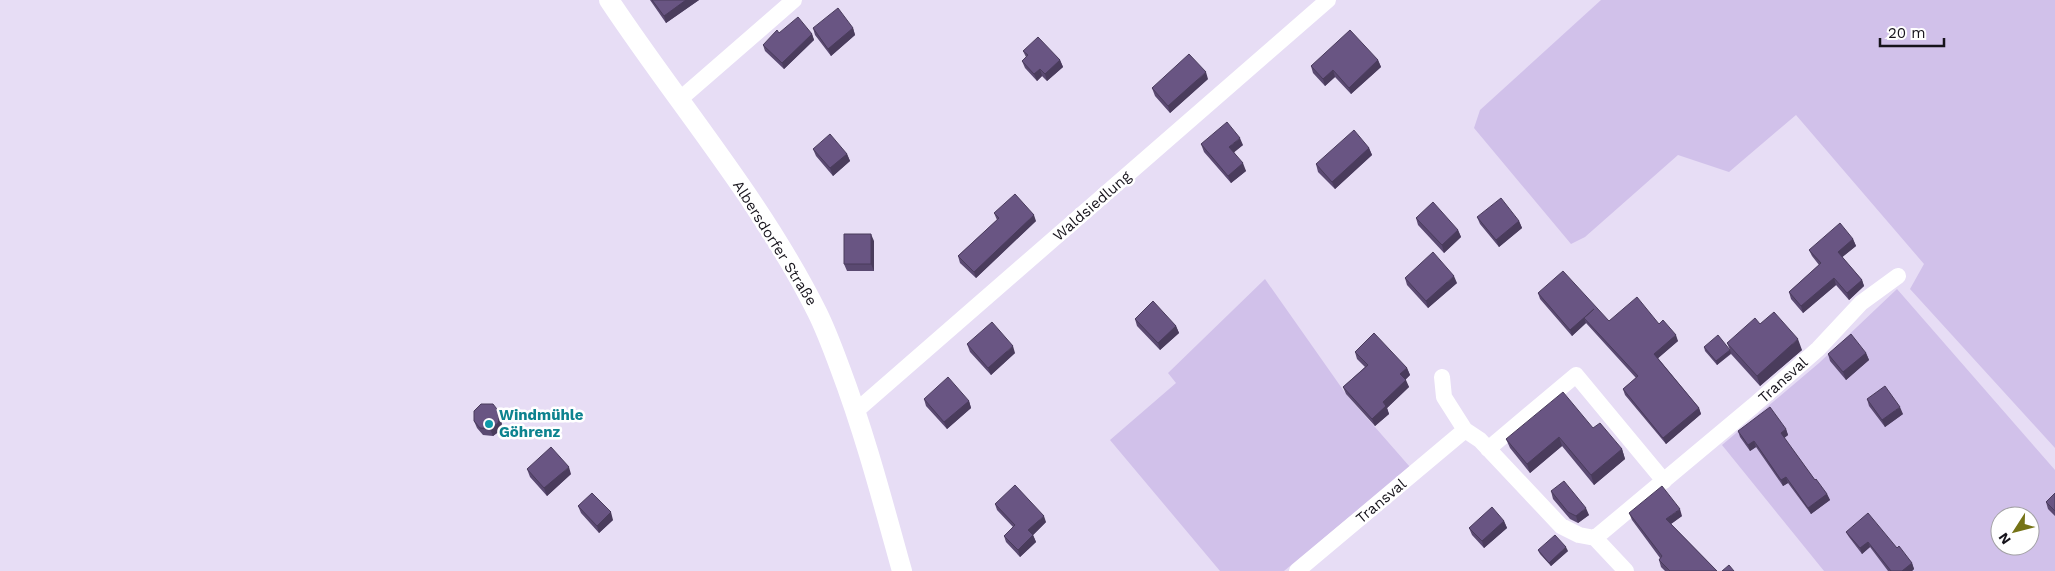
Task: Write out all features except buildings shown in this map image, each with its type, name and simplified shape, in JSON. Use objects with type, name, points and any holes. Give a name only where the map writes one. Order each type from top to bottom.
[{"type":"street","name":"Albersdorfer Straße","points":[[608,0],[743,189],[781,248],[817,312],[856,411],[902,571]]},
{"type":"street","points":[[678,100],[794,0]]},
{"type":"street","name":"Waldsiedlung","points":[[856,411],[1328,0]]},
{"type":"street","name":"Transval","points":[[1595,538],[1818,349],[1861,303],[1898,276]]},
{"type":"street","points":[[1488,449],[1576,375],[1664,480]]},
{"type":"street","points":[[1442,377],[1444,397],[1465,430],[1480,440],[1561,526],[1579,535],[1595,538],[1626,571]]},
{"type":"street","name":"Transval","points":[[1297,571],[1465,430]]},
{"type":"shaded area","points":[[1601,0],[2055,0],[2055,448],[1910,289],[1924,264],[1796,115],[1729,172],[1678,155],[1585,237],[1571,244],[1474,128],[1480,110]]},
{"type":"shaded area","points":[[1265,279],[1346,394],[1410,467],[1284,571],[1220,571],[1110,440],[1176,383],[1168,373]]},
{"type":"shaded area","points":[[1897,289],[2055,470],[2055,571],[1824,571],[1722,445],[1819,363]]},
{"type":"place","name":"Windmühle Göhrenz","points":[[489,424]]}]
